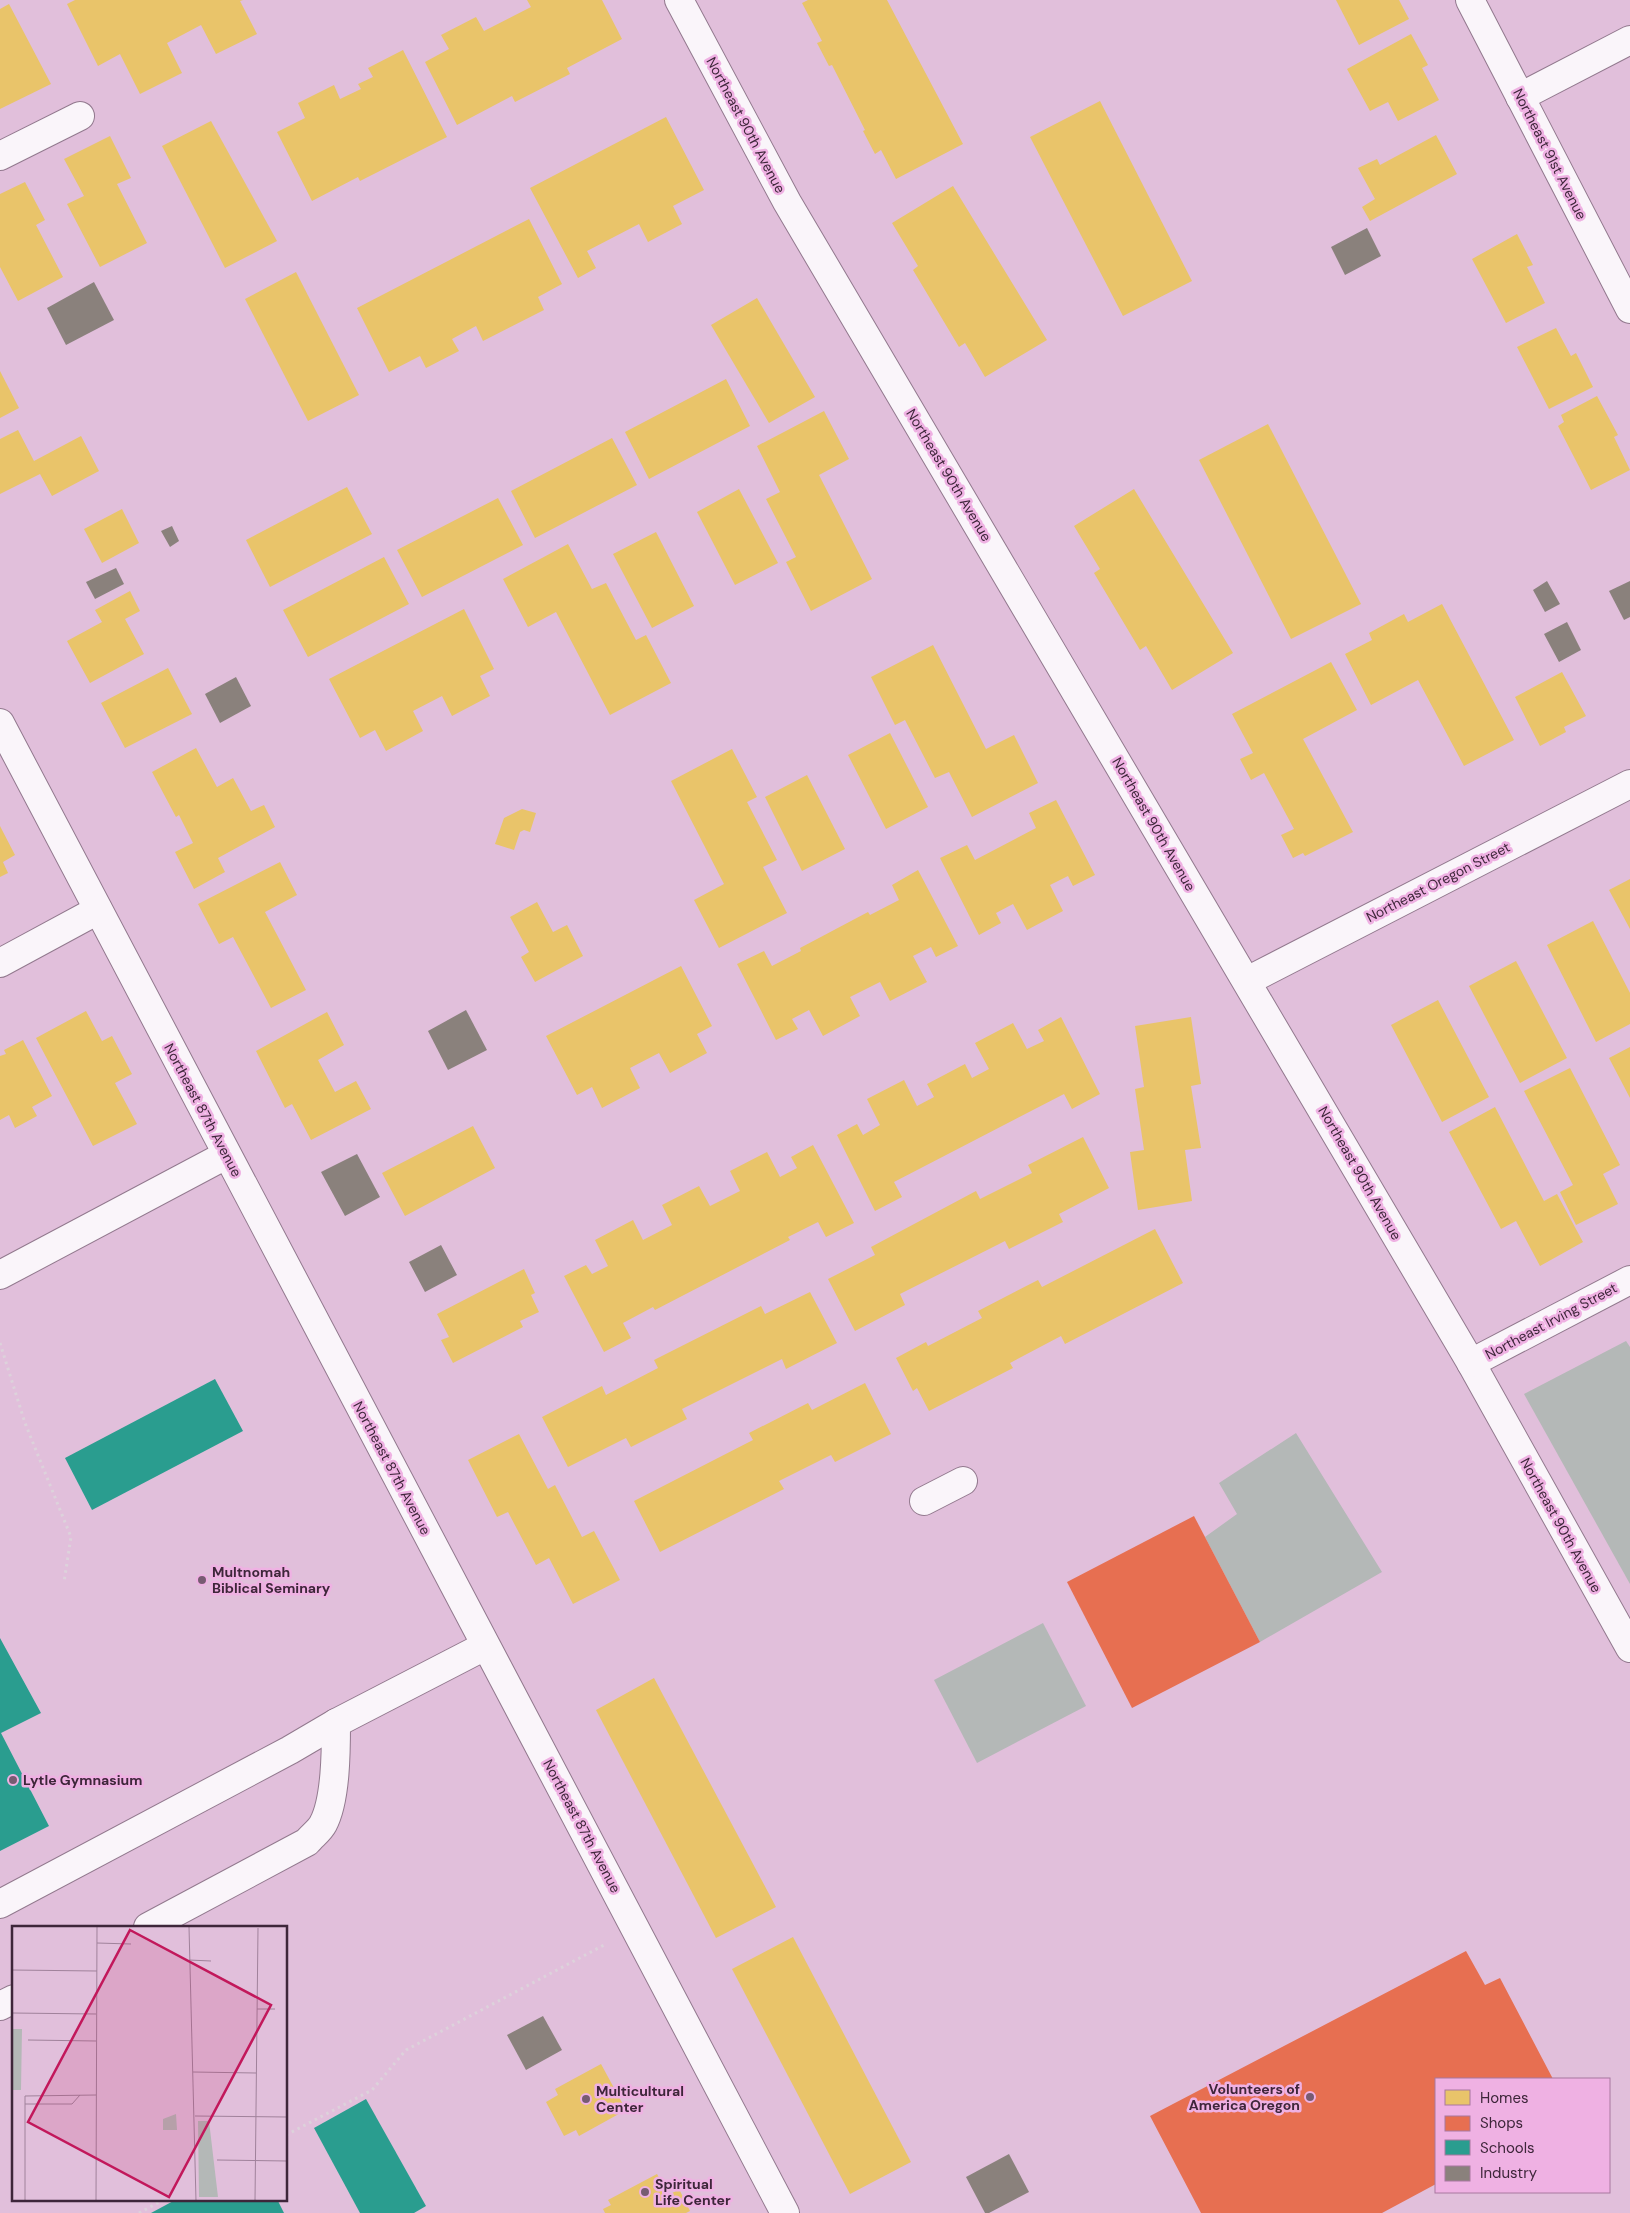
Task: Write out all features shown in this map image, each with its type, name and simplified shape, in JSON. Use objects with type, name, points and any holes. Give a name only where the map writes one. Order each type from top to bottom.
[{"type":"street","name":"Northeast 90th Avenue","points":[[679,0],[787,202],[1471,1363],[1630,1648]]},
{"type":"street","name":"Northeast 91st Avenue","points":[[1470,0],[1520,97],[1621,268],[1630,309]]},
{"type":"street","points":[[1520,97],[1630,40]]},
{"type":"street","points":[[0,156],[80,116]]},
{"type":"street","name":"Northeast 87th Avenue","points":[[0,722],[784,2213]]},
{"type":"street","name":"Northeast Oregon Street","points":[[1246,981],[1630,784]]},
{"type":"street","points":[[0,962],[98,910]]},
{"type":"street","points":[[0,1275],[226,1155]]},
{"type":"street","name":"Northeast Irving Street","points":[[1471,1363],[1630,1280]]},
{"type":"street","points":[[924,1501],[963,1481]]},
{"type":"street","points":[[0,1904],[290,1750],[336,1723],[485,1646]]},
{"type":"street","points":[[150,1926],[307,1842],[323,1825],[330,1806],[336,1723]]},
{"type":"street","points":[[0,2006],[12,2000]]},
{"type":"path","points":[[0,1343],[25,1423],[71,1537],[64,1582]]},
{"type":"path","points":[[288,2134],[372,2090],[406,2050],[612,1941],[637,1931]]},
{"type":"path","points":[[138,2213],[163,2200]]},
{"type":"shaded area","points":[[1626,1341],[1630,1347],[1630,1584],[1524,1394]]},
{"type":"shaded area","points":[[1296,1433],[1382,1572],[1260,1642],[1205,1537],[1237,1514],[1219,1483]]},
{"type":"shaded area","points":[[1043,1623],[1086,1706],[977,1763],[934,1680]]},
{"type":"building: Homes","points":[[75,0],[243,0],[240,1],[257,34],[216,54],[201,25],[167,43],[182,73],[140,94],[120,54],[98,66],[67,4]]},
{"type":"building: Homes","points":[[527,0],[602,0],[622,39],[567,68],[570,74],[515,102],[512,96],[457,125],[425,62],[449,49],[441,35],[476,17],[484,31],[531,7]]},
{"type":"building: Homes","points":[[808,0],[887,0],[963,144],[896,179],[881,150],[875,154],[832,65],[829,66],[817,43],[822,41],[802,3]]},
{"type":"building: Homes","points":[[1336,0],[1399,0],[1409,19],[1359,45]]},
{"type":"building: Homes","points":[[9,4],[51,84],[0,109],[0,9]]},
{"type":"building: Homes","points":[[1411,34],[1428,65],[1422,68],[1439,100],[1398,121],[1388,102],[1370,111],[1347,69]]},
{"type":"building: Homes","points":[[403,50],[447,137],[360,181],[358,177],[312,201],[277,132],[305,118],[298,103],[334,85],[340,99],[361,89],[358,84],[373,77],[368,68]]},
{"type":"building: Homes","points":[[1100,101],[1192,281],[1123,316],[1030,137]]},
{"type":"building: Homes","points":[[666,117],[704,190],[673,206],[682,224],[648,242],[639,224],[587,251],[596,268],[578,278],[530,188]]},
{"type":"building: Homes","points":[[211,121],[277,241],[225,268],[162,146]]},
{"type":"building: Homes","points":[[1436,135],[1457,174],[1370,221],[1362,207],[1375,199],[1358,168],[1377,159],[1380,165]]},
{"type":"building: Homes","points":[[110,136],[131,178],[117,184],[147,243],[100,267],[67,204],[84,196],[64,159]]},
{"type":"building: Homes","points":[[25,182],[45,220],[36,225],[63,277],[18,301],[0,267],[0,194]]},
{"type":"building: Homes","points":[[953,186],[1047,340],[985,377],[965,343],[959,347],[913,270],[918,266],[892,223]]},
{"type":"building: Homes","points":[[529,219],[562,284],[538,297],[544,310],[483,341],[476,326],[452,339],[459,351],[426,368],[420,356],[389,372],[357,308]]},
{"type":"building: Homes","points":[[1517,234],[1533,265],[1527,267],[1545,303],[1506,323],[1472,259]]},
{"type":"building: Homes","points":[[296,272],[359,395],[308,421],[245,299]]},
{"type":"building: Homes","points":[[757,298],[815,397],[769,423],[711,325]]},
{"type":"building: Homes","points":[[1556,328],[1571,356],[1576,353],[1593,387],[1549,409],[1517,347]]},
{"type":"building: Homes","points":[[0,371],[19,408],[0,418]]},
{"type":"building: Homes","points":[[726,379],[750,426],[649,479],[625,432]]},
{"type":"building: Homes","points":[[1597,396],[1618,435],[1614,437],[1630,470],[1591,490],[1558,426],[1564,422],[1561,415]]},
{"type":"building: Homes","points":[[824,411],[849,459],[819,475],[872,579],[811,611],[786,562],[796,557],[766,499],[780,492],[757,446]]},
{"type":"building: Homes","points":[[1268,424],[1361,604],[1291,639],[1199,460]]},
{"type":"building: Homes","points":[[18,430],[34,461],[81,436],[99,471],[52,496],[40,474],[0,494],[0,439]]},
{"type":"building: Homes","points":[[612,438],[637,485],[535,538],[511,491]]},
{"type":"building: Homes","points":[[347,487],[372,534],[270,587],[246,540]]},
{"type":"building: Homes","points":[[739,489],[778,563],[735,585],[697,512]]},
{"type":"building: Homes","points":[[1134,489],[1233,653],[1172,690],[1146,646],[1140,650],[1094,573],[1100,569],[1074,526]]},
{"type":"building: Homes","points":[[498,498],[523,545],[422,597],[397,550]]},
{"type":"building: Homes","points":[[122,509],[139,543],[102,563],[84,529]]},
{"type":"building: Homes","points":[[656,532],[694,606],[652,628],[613,554]]},
{"type":"building: Homes","points":[[568,544],[592,589],[606,583],[636,640],[646,635],[671,683],[610,715],[556,612],[528,627],[503,579]]},
{"type":"building: Homes","points":[[384,557],[409,604],[308,657],[283,610]]},
{"type":"building: Homes","points":[[130,591],[140,611],[125,619],[144,654],[90,683],[67,641],[102,622],[95,610]]},
{"type":"building: Homes","points":[[1442,604],[1514,740],[1464,766],[1418,680],[1371,705],[1345,654],[1372,640],[1369,633],[1404,614],[1408,622]]},
{"type":"building: Homes","points":[[464,609],[494,669],[480,676],[490,696],[452,716],[442,696],[413,711],[423,731],[386,751],[375,730],[360,738],[329,679]]},
{"type":"building: Homes","points":[[933,645],[986,749],[1014,735],[1038,783],[972,817],[949,772],[935,778],[905,720],[895,725],[871,677]]},
{"type":"building: Homes","points":[[1331,662],[1357,710],[1303,739],[1353,832],[1305,856],[1303,853],[1293,858],[1281,835],[1294,829],[1264,773],[1251,780],[1240,759],[1253,753],[1232,714]]},
{"type":"building: Homes","points":[[168,668],[192,714],[125,748],[101,703]]},
{"type":"building: Homes","points":[[1562,672],[1586,716],[1564,727],[1566,732],[1540,746],[1515,697]]},
{"type":"building: Homes","points":[[890,733],[928,807],[886,829],[848,755]]},
{"type":"building: Homes","points":[[196,748],[217,787],[233,778],[251,811],[264,805],[275,827],[218,858],[225,872],[194,889],[175,852],[193,843],[179,815],[176,817],[152,772]]},
{"type":"building: Homes","points":[[732,749],[757,797],[747,802],[777,860],[763,867],[787,913],[719,948],[694,900],[724,884],[671,781]]},
{"type":"building: Homes","points":[[807,775],[845,849],[802,871],[765,797]]},
{"type":"building: Homes","points":[[1056,800],[1095,875],[1073,886],[1068,876],[1050,885],[1063,911],[1027,930],[1013,904],[996,913],[1001,923],[979,935],[940,858],[967,845],[975,860],[1036,828],[1029,813]]},
{"type":"building: Homes","points":[[522,809],[536,813],[530,832],[524,830],[520,832],[514,850],[495,844],[504,818]]},
{"type":"building: Homes","points":[[0,826],[15,855],[3,862],[8,873],[0,877]]},
{"type":"building: Homes","points":[[280,862],[297,895],[265,912],[306,990],[271,1008],[233,937],[219,944],[198,904]]},
{"type":"building: Homes","points":[[918,870],[958,946],[936,957],[931,947],[913,956],[927,982],[890,1001],[880,982],[850,997],[860,1016],[823,1036],[809,1010],[792,1019],[798,1029],[776,1040],[737,964],[764,951],[772,966],[801,951],[800,948],[868,912],[870,915],[899,900],[892,885]]},
{"type":"building: Homes","points":[[1630,879],[1630,929],[1609,890]]},
{"type":"building: Homes","points":[[537,902],[553,932],[567,925],[583,956],[535,982],[521,957],[529,952],[510,917]]},
{"type":"building: Homes","points":[[1593,921],[1630,993],[1630,1024],[1596,1042],[1547,945]]},
{"type":"building: Homes","points":[[1516,961],[1567,1058],[1520,1083],[1469,986]]},
{"type":"building: Homes","points":[[681,966],[712,1026],[697,1034],[707,1053],[670,1073],[659,1053],[630,1068],[640,1088],[602,1108],[592,1087],[577,1095],[546,1036]]},
{"type":"building: Homes","points":[[1438,1000],[1489,1097],[1442,1122],[1391,1025]]},
{"type":"building: Homes","points":[[86,1011],[102,1041],[112,1036],[132,1074],[115,1083],[137,1124],[93,1146],[36,1038]]},
{"type":"building: Homes","points":[[327,1012],[344,1045],[318,1060],[335,1092],[356,1081],[371,1109],[311,1140],[292,1104],[285,1108],[256,1051]]},
{"type":"building: Homes","points":[[1061,1017],[1100,1094],[1072,1109],[1064,1094],[894,1182],[902,1197],[875,1211],[837,1135],[857,1124],[863,1135],[880,1125],[867,1099],[904,1080],[917,1106],[934,1097],[927,1084],[965,1064],[972,1078],[989,1069],[975,1043],[1013,1023],[1027,1049],[1044,1041],[1038,1030]]},
{"type":"building: Homes","points":[[1191,1017],[1201,1084],[1191,1086],[1201,1148],[1185,1150],[1192,1201],[1138,1210],[1130,1152],[1144,1150],[1135,1089],[1144,1087],[1135,1026]]},
{"type":"building: Homes","points":[[23,1040],[52,1096],[32,1107],[37,1116],[15,1128],[9,1115],[0,1120],[0,1056],[6,1054],[4,1050]]},
{"type":"building: Homes","points":[[1630,1047],[1630,1098],[1609,1058]]},
{"type":"building: Homes","points":[[1570,1068],[1620,1165],[1603,1174],[1618,1204],[1576,1225],[1560,1192],[1573,1185],[1524,1091]]},
{"type":"building: Homes","points":[[1495,1107],[1544,1201],[1557,1194],[1583,1242],[1540,1266],[1516,1221],[1501,1229],[1449,1132]]},
{"type":"building: Homes","points":[[473,1126],[495,1168],[405,1216],[382,1173]]},
{"type":"building: Homes","points":[[1083,1137],[1109,1188],[1059,1214],[1063,1222],[1009,1249],[1005,1241],[900,1294],[905,1305],[855,1331],[828,1279],[875,1255],[871,1247],[976,1191],[980,1199],[1032,1173],[1028,1165]]},
{"type":"building: Homes","points":[[813,1145],[854,1223],[826,1237],[818,1222],[788,1237],[790,1240],[655,1310],[653,1307],[623,1323],[631,1338],[604,1352],[564,1276],[586,1265],[592,1274],[608,1266],[595,1240],[633,1220],[643,1240],[672,1225],[662,1205],[699,1186],[710,1206],[740,1191],[730,1171],[767,1152],[780,1177],[797,1168],[791,1157]]},
{"type":"building: Homes","points":[[1155,1229],[1183,1283],[1065,1344],[1061,1336],[1010,1363],[1013,1368],[929,1411],[917,1388],[913,1391],[896,1358],[926,1342],[928,1346],[982,1318],[978,1311],[1038,1280],[1042,1287]]},
{"type":"building: Homes","points":[[524,1269],[535,1293],[531,1295],[539,1312],[520,1321],[523,1327],[453,1363],[441,1340],[449,1337],[437,1314]]},
{"type":"building: Homes","points":[[810,1292],[837,1343],[786,1369],[782,1359],[682,1409],[687,1419],[631,1447],[626,1438],[568,1467],[542,1417],[602,1386],[606,1395],[658,1368],[654,1360],[761,1306],[765,1314]]},
{"type":"building: Homes","points":[[865,1383],[891,1434],[835,1462],[831,1455],[779,1481],[784,1489],[660,1552],[634,1501],[753,1440],[749,1433],[808,1403],[812,1410]]},
{"type":"building: Homes","points":[[519,1434],[548,1489],[555,1485],[582,1537],[594,1531],[620,1580],[573,1604],[549,1558],[536,1565],[508,1512],[497,1517],[468,1460]]},
{"type":"building: Homes","points":[[654,1678],[776,1907],[716,1938],[596,1710]]},
{"type":"building: Homes","points":[[793,1937],[911,2162],[850,2194],[732,1969]]},
{"type":"building: Homes","name":"Multicultural Center","points":[[601,2064],[626,2110],[579,2136],[576,2130],[564,2136],[546,2102],[558,2095],[555,2089]]},
{"type":"building: Homes","name":"Spiritual Life Center","points":[[657,2174],[669,2195],[679,2189],[690,2211],[686,2213],[605,2213],[603,2209],[611,2205],[608,2200]]},
{"type":"building: Shops","points":[[1194,1516],[1260,1642],[1132,1708],[1067,1582]]},
{"type":"building: Shops","name":"Volunteers of America Oregon","points":[[1466,1951],[1485,1985],[1500,1978],[1552,2078],[1435,2078],[1435,2185],[1382,2213],[1201,2213],[1150,2116]]},
{"type":"building: Schools","points":[[215,1379],[243,1431],[92,1510],[65,1458]]},
{"type":"building: Schools","name":"Lytle Gymnasium","points":[[0,1638],[41,1713],[1,1733],[49,1826],[0,1851]]},
{"type":"building: Schools","points":[[366,2099],[426,2206],[414,2213],[360,2213],[314,2128]]},
{"type":"building: Schools","points":[[175,2200],[278,2200],[284,2213],[151,2213]]},
{"type":"building: Industry","points":[[1367,228],[1381,256],[1345,275],[1331,247]]},
{"type":"building: Industry","points":[[94,282],[114,320],[66,345],[47,308]]},
{"type":"building: Industry","points":[[172,526],[179,541],[170,547],[161,531]]},
{"type":"building: Industry","points":[[116,568],[124,584],[95,599],[86,582]]},
{"type":"building: Industry","points":[[1547,581],[1560,604],[1545,612],[1533,590]]},
{"type":"building: Industry","points":[[1630,581],[1630,617],[1624,620],[1609,591]]},
{"type":"building: Industry","points":[[1567,622],[1581,650],[1559,662],[1544,634]]},
{"type":"building: Industry","points":[[236,677],[251,706],[220,723],[205,694]]},
{"type":"building: Industry","points":[[466,1010],[487,1050],[448,1070],[428,1031]]},
{"type":"building: Industry","points":[[357,1154],[380,1197],[345,1216],[321,1172]]},
{"type":"building: Industry","points":[[441,1245],[457,1275],[425,1292],[409,1262]]},
{"type":"building: Industry","points":[[543,2016],[562,2050],[526,2070],[507,2035]]},
{"type":"building: Industry","points":[[1009,2154],[1029,2192],[989,2213],[985,2213],[966,2177]]},
{"type":"place","name":"Multnomah Biblical Seminary","points":[[202,1580]]},
{"type":"place","name":"Lytle Gymnasium","points":[[13,1780]]},
{"type":"place","name":"Volunteers of America Oregon","points":[[1310,2097]]},
{"type":"place","name":"Multicultural Center","points":[[586,2099]]},
{"type":"place","name":"Spiritual Life Center","points":[[645,2192]]}]
